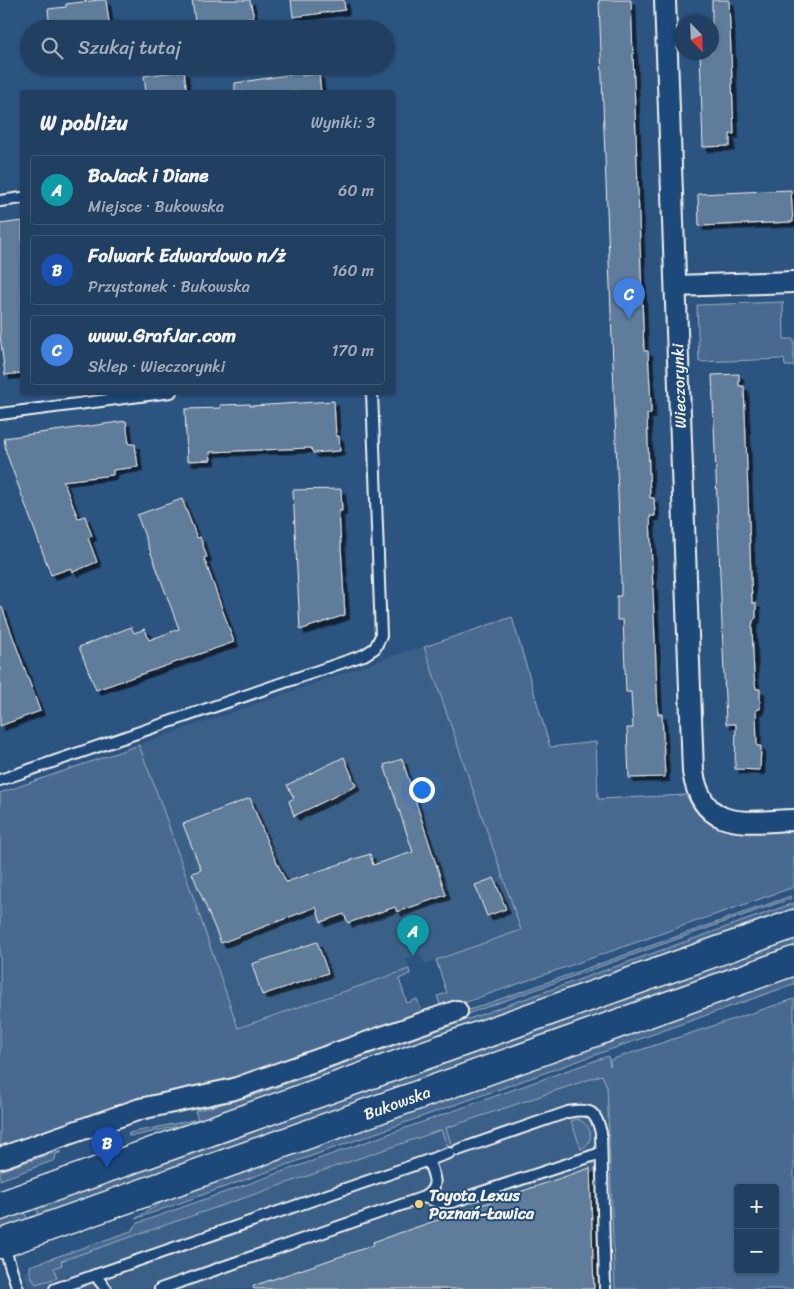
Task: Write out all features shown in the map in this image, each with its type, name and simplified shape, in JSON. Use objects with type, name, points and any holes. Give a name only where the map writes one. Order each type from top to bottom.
[{"type":"main road","points":[[0,1206],[794,924]]},
{"type":"main road","name":"Bukowska","points":[[1,1244],[794,961]]},
{"type":"street","name":"Wieczorynki","points":[[665,0],[693,772],[698,792],[706,805],[714,814],[724,820],[735,822],[794,820]]},
{"type":"street","points":[[676,286],[794,282]]},
{"type":"street","points":[[0,1158],[140,1109],[234,1089],[457,1011]]},
{"type":"lane","points":[[0,201],[20,198]]},
{"type":"lane","points":[[0,414],[148,395]]},
{"type":"lane","points":[[0,780],[364,655],[375,648],[381,636],[372,395]]},
{"type":"lane","points":[[56,1289],[453,1151],[568,1112],[584,1109],[593,1113],[599,1122],[601,1133],[605,1289]]},
{"type":"lane","points":[[424,1197],[438,1202],[452,1202],[601,1152]]},
{"type":"lane","points":[[160,1289],[424,1197],[432,1192],[435,1177],[428,1160]]},
{"type":"lane","points":[[1,1244],[18,1289]]},
{"type":"lane","points":[[95,1275],[106,1289]]},
{"type":"shaded area","points":[[783,302],[784,339],[794,339],[794,366],[785,366],[784,359],[699,362],[697,305]]},
{"type":"shaded area","points":[[512,617],[550,747],[596,742],[598,799],[686,795],[695,810],[706,821],[718,827],[746,832],[794,830],[794,887],[455,1006],[441,1007],[437,996],[447,993],[436,960],[521,930],[424,647]]},
{"type":"shaded area","points":[[424,647],[521,930],[425,964],[421,954],[406,959],[409,969],[238,1028],[163,809],[139,745]]},
{"type":"shaded area","points":[[139,745],[163,809],[238,1028],[409,969],[410,974],[399,979],[407,1003],[417,999],[423,1013],[246,1077],[0,1149],[0,793]]},
{"type":"shaded area","points":[[791,896],[792,898],[459,1017],[458,1014]]},
{"type":"shaded area","points":[[794,903],[794,910],[204,1120],[128,1136],[129,1133],[198,1119],[195,1111],[252,1096]]},
{"type":"shaded area","points":[[794,937],[794,948],[39,1216],[36,1207]]},
{"type":"shaded area","points":[[794,976],[794,984],[135,1219],[169,1198]]},
{"type":"shaded area","points":[[794,999],[794,1289],[615,1289],[607,1087],[602,1075],[446,1128],[454,1152],[450,1153],[441,1130],[61,1261],[62,1265],[54,1268],[57,1278],[36,1284],[31,1275],[30,1266],[131,1231],[138,1223],[608,1056],[610,1066],[610,1060]]},
{"type":"shaded area","name":"Toyota Lexus Poznań-Ławica","points":[[611,1070],[619,1289],[29,1289],[24,1272]]},
{"type":"shaded area","points":[[577,1119],[586,1125],[590,1133],[589,1142],[581,1149],[571,1121]]},
{"type":"shaded area","points":[[56,1152],[62,1152],[56,1154],[55,1160],[0,1180],[0,1171]]},
{"type":"shaded area","points":[[24,1211],[28,1220],[0,1230],[0,1220]]},
{"type":"building","points":[[106,0],[109,20],[49,20],[48,9],[66,7],[66,4]]},
{"type":"building","points":[[192,0],[250,0],[254,18],[231,20],[195,20]]},
{"type":"building","points":[[291,0],[344,0],[345,10],[293,17]]},
{"type":"building","points":[[599,0],[631,0],[644,351],[648,351],[651,405],[651,414],[647,414],[650,498],[654,498],[655,516],[650,516],[658,714],[662,714],[665,777],[629,778],[627,728],[633,728],[631,692],[626,692],[623,620],[617,620],[617,596],[621,596],[621,572]]},
{"type":"building","points":[[712,0],[729,0],[734,134],[730,134],[730,146],[703,147],[700,60],[719,60],[719,15],[712,15]]},
{"type":"building","points":[[185,75],[187,90],[146,90],[144,76]]},
{"type":"building","points":[[288,75],[319,75],[321,90],[235,90],[235,83]]},
{"type":"building","points":[[791,190],[793,222],[699,226],[698,194]]},
{"type":"building","points":[[20,221],[20,373],[5,375],[0,335],[0,224]]},
{"type":"building","points":[[739,374],[739,386],[744,386],[752,603],[756,603],[756,618],[753,621],[752,627],[754,676],[756,689],[760,689],[760,709],[756,710],[757,746],[761,746],[760,770],[735,769],[736,724],[726,724],[712,375]]},
{"type":"building","points":[[334,401],[336,436],[339,436],[340,451],[313,453],[311,448],[210,452],[211,460],[187,461],[185,409],[221,408],[220,405],[250,404],[250,406]]},
{"type":"building","points":[[126,421],[129,444],[135,444],[138,467],[113,470],[113,475],[63,481],[78,518],[85,516],[92,536],[88,538],[97,562],[73,572],[71,568],[51,575],[6,452],[4,438]]},
{"type":"building","points":[[341,489],[342,511],[339,511],[345,615],[300,630],[293,490]]},
{"type":"building","points":[[182,499],[197,538],[200,537],[207,557],[204,558],[234,642],[96,690],[79,647],[131,627],[134,633],[145,629],[149,640],[179,629],[137,515]]},
{"type":"building","points":[[0,607],[2,607],[40,711],[0,726]]},
{"type":"building","points":[[344,757],[356,786],[294,816],[289,801],[294,798],[287,785]]},
{"type":"building","points":[[402,759],[446,895],[397,912],[395,907],[348,923],[344,914],[321,922],[316,907],[221,943],[192,873],[201,870],[183,824],[250,798],[268,844],[286,882],[370,854],[373,865],[413,852],[384,765]]},
{"type":"building","points":[[494,878],[506,909],[487,916],[475,885]]},
{"type":"building","points":[[317,942],[328,973],[262,995],[252,964]]},
{"type":"building","points":[[590,1168],[594,1289],[254,1289],[253,1286],[374,1245],[373,1242]]},
{"type":"place","name":"www.GrafJar.com","points":[[629,319]]},
{"type":"place","name":"BoJack i Diane","points":[[413,956]]},
{"type":"place","name":"Folwark Edwardowo n/ż","points":[[107,1168]]},
{"type":"place","name":"Toyota Lexus Poznań-Ławica","points":[[419,1204]]}]
